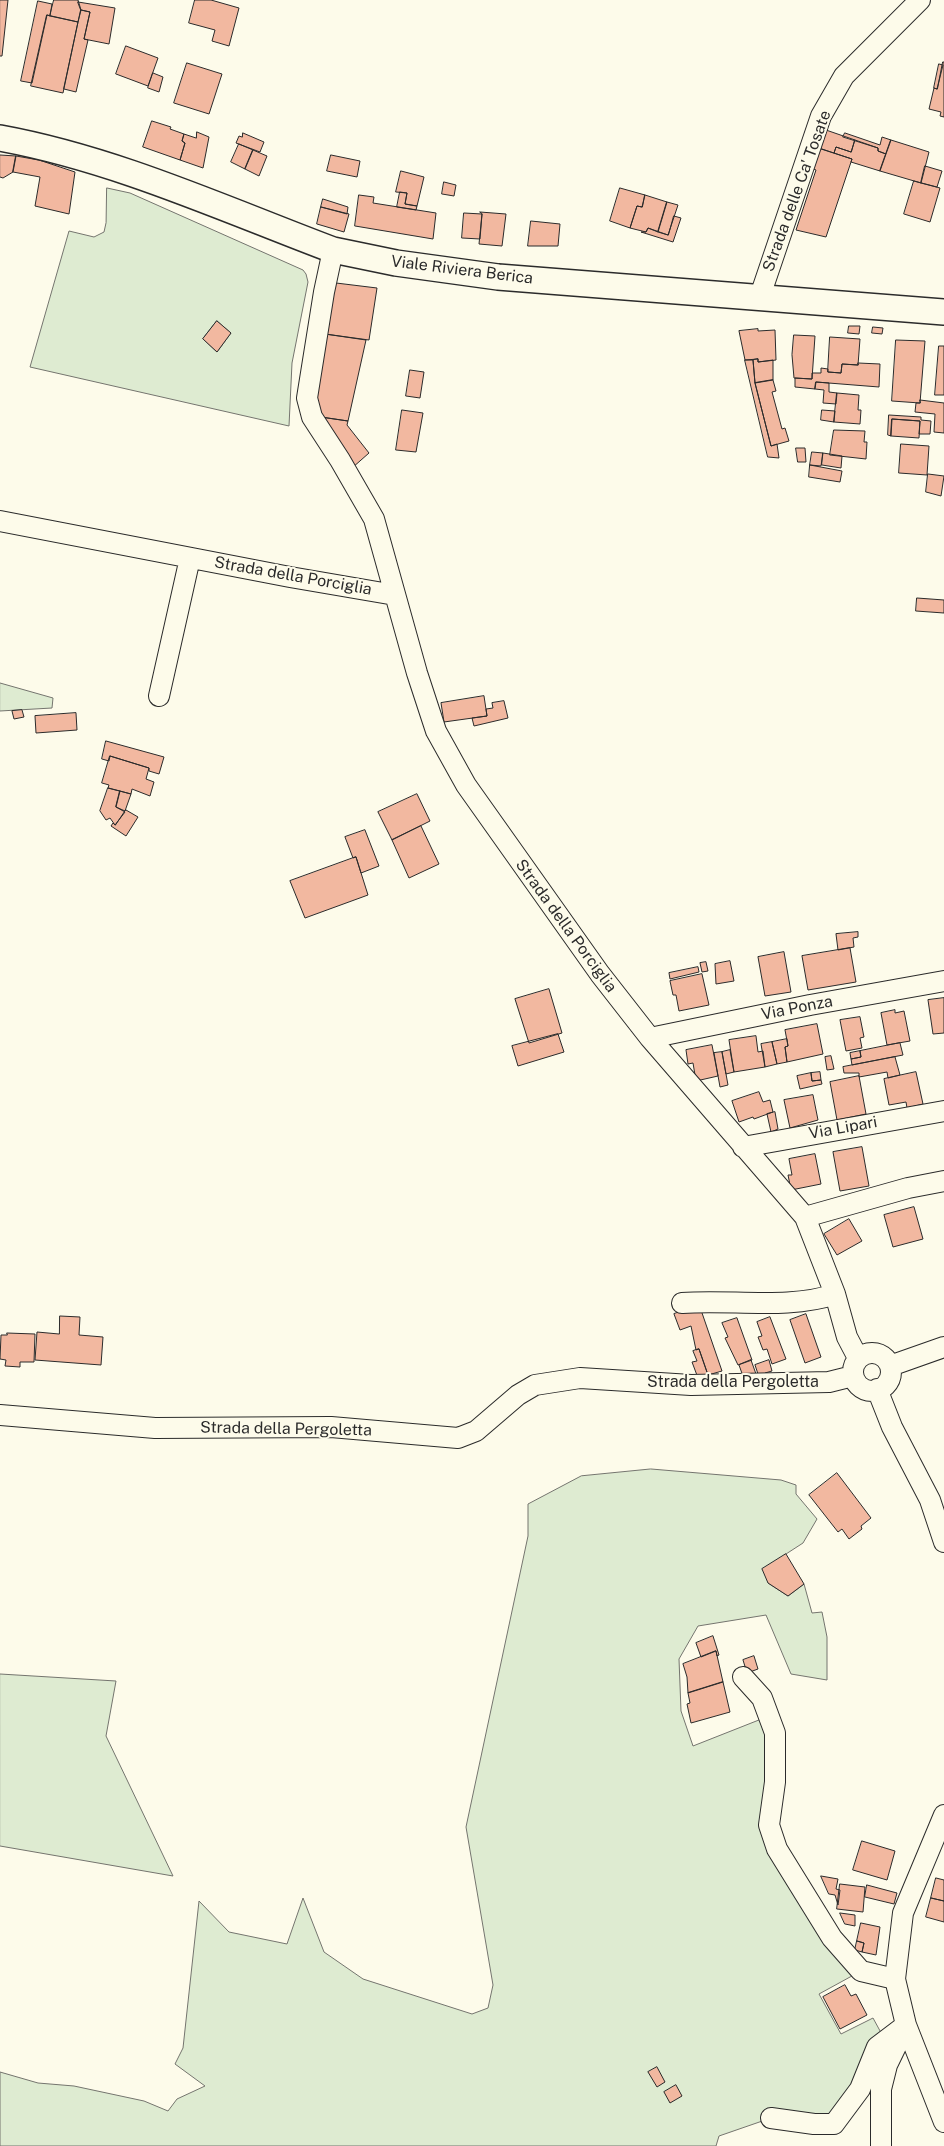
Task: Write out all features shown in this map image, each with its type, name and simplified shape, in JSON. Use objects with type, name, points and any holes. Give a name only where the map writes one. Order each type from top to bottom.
[{"type":"main road","name":"Viale Riviera Berica","points":[[0,138],[40,145],[88,158],[334,250],[396,263],[498,277],[760,296],[944,312]]},
{"type":"street","name":"Strada delle Ca' Tosate","points":[[760,296],[821,116],[844,76],[920,0]]},
{"type":"street","name":"Strada della Porciglia","points":[[334,250],[324,292],[307,398],[312,417],[340,460],[374,519],[417,673],[436,731],[466,785],[600,974],[650,1038],[805,1217],[835,1294],[856,1367]]},
{"type":"street","name":"Strada della Porciglia","points":[[0,521],[290,577],[395,595]]},
{"type":"street","name":"Strada della Porciglia","points":[[159,696],[190,558]]},
{"type":"street","name":"Via Ponza","points":[[650,1038],[810,1005],[944,981]]},
{"type":"street","name":"Via Lipari","points":[[743,1147],[944,1111]]},
{"type":"street","points":[[805,1217],[908,1188],[944,1181]]},
{"type":"street","points":[[682,1302],[767,1302],[822,1298],[835,1294]]},
{"type":"street","points":[[890,1366],[944,1347]]},
{"type":"street","points":[[876,1353],[884,1358],[890,1366],[888,1380],[883,1387],[868,1390],[862,1388],[856,1367],[867,1354],[876,1353]]},
{"type":"street","name":"Strada della Pergoletta","points":[[0,1415],[156,1428],[332,1427],[458,1438],[476,1431],[518,1396],[535,1385],[580,1378],[691,1385],[829,1382],[856,1367]]},
{"type":"street","points":[[877,1389],[892,1427],[930,1500],[944,1542]]},
{"type":"street","points":[[743,1677],[762,1698],[775,1733],[775,1782],[769,1825],[777,1849],[832,1938],[861,1971],[895,1979]]},
{"type":"street","points":[[944,1814],[903,1913],[895,1979],[906,2025],[944,2122]]},
{"type":"street","points":[[771,2118],[814,2124],[834,2124],[860,2089],[877,2046],[906,2025]]},
{"type":"street","points":[[881,2146],[881,2089],[887,2065],[906,2025]]},
{"type":"green space","points":[[107,188],[130,193],[303,270],[308,282],[292,363],[289,426],[30,367],[69,231],[94,237],[104,232]],"holes":[[[217,321],[231,333],[217,352],[203,339]]]},
{"type":"green space","points":[[0,683],[53,698],[52,708],[0,711]]},
{"type":"green space","points":[[651,1469],[781,1480],[796,1485],[796,1494],[817,1519],[803,1543],[786,1554],[768,1583],[788,1596],[804,1584],[812,1613],[822,1612],[827,1637],[827,1680],[791,1674],[766,1615],[698,1626],[679,1659],[681,1711],[693,1746],[769,1716],[769,1825],[861,1971],[819,1994],[841,2034],[873,2018],[885,2040],[834,2124],[771,2118],[719,2136],[716,2146],[0,2146],[0,2072],[38,2083],[74,2086],[144,2101],[168,2111],[177,2099],[205,2086],[175,2064],[183,2048],[199,1901],[229,1932],[287,1944],[303,1898],[324,1952],[363,1979],[472,2014],[488,2008],[493,1985],[466,1827],[528,1536],[528,1504],[581,1476]]},
{"type":"green space","points":[[0,1674],[116,1681],[106,1736],[173,1876],[0,1846]]},
{"type":"building","points":[[0,0],[8,0],[2,56],[0,56]]},
{"type":"building","points":[[54,0],[78,0],[81,10],[78,22],[50,16]]},
{"type":"building","points":[[195,0],[211,0],[239,8],[229,46],[212,41],[215,30],[189,23]]},
{"type":"building","points":[[38,1],[52,4],[50,16],[47,15],[32,83],[21,81]]},
{"type":"building","points":[[78,2],[115,8],[109,44],[84,39],[90,12],[81,10]]},
{"type":"building","points":[[81,10],[90,12],[84,39],[88,40],[76,92],[64,89]]},
{"type":"building","points":[[47,15],[78,22],[63,93],[31,86]]},
{"type":"building","points":[[126,46],[158,58],[148,86],[116,74]]},
{"type":"building","points":[[943,62],[944,117],[940,116],[941,112],[929,109],[934,88],[937,89]]},
{"type":"building","points":[[187,63],[222,74],[209,114],[174,103]]},
{"type":"building","points":[[939,64],[943,65],[937,89],[934,88]]},
{"type":"building","points":[[153,73],[163,77],[159,92],[148,88]]},
{"type":"building","points":[[152,121],[171,127],[170,129],[184,134],[182,141],[185,143],[180,160],[143,147]]},
{"type":"building","points":[[823,129],[855,140],[851,152],[836,147],[834,153],[816,147]]},
{"type":"building","points":[[197,132],[209,137],[203,168],[180,160],[185,143],[182,141],[184,134],[196,138]]},
{"type":"building","points":[[243,133],[264,142],[260,152],[236,143],[239,136],[242,137]]},
{"type":"building","points":[[845,133],[880,145],[882,137],[891,140],[886,154],[878,151],[878,148],[843,137]]},
{"type":"building","points":[[855,140],[878,148],[878,151],[886,154],[880,171],[851,162],[852,159],[834,153],[836,147],[851,152]]},
{"type":"building","points":[[891,140],[929,152],[921,183],[880,171]]},
{"type":"building","points":[[239,144],[253,150],[245,169],[231,162]]},
{"type":"building","points":[[818,148],[852,159],[826,237],[796,230],[816,170],[811,168]]},
{"type":"building","points":[[253,150],[267,156],[259,176],[245,169]]},
{"type":"building","points":[[0,155],[16,156],[13,172],[3,178],[0,177]]},
{"type":"building","points":[[331,155],[360,161],[357,177],[327,171]]},
{"type":"building","points":[[16,156],[39,160],[75,172],[69,214],[35,206],[40,177],[13,172]]},
{"type":"building","points":[[925,166],[942,171],[937,187],[921,183]]},
{"type":"building","points":[[401,171],[424,177],[417,206],[405,204],[407,193],[396,192]]},
{"type":"building","points":[[914,181],[940,188],[930,222],[904,214]]},
{"type":"building","points":[[444,182],[456,185],[454,196],[442,194]]},
{"type":"building","points":[[620,188],[645,195],[642,207],[637,206],[630,228],[610,221]]},
{"type":"building","points":[[400,192],[407,193],[405,204],[417,206],[416,210],[397,207]]},
{"type":"building","points":[[359,195],[374,197],[373,203],[436,213],[433,239],[355,226]]},
{"type":"building","points":[[645,195],[667,202],[658,232],[648,228],[646,232],[630,228],[637,206],[642,207]]},
{"type":"building","points":[[323,199],[348,207],[347,214],[321,207]]},
{"type":"building","points":[[667,202],[678,205],[668,235],[658,232]]},
{"type":"building","points":[[321,207],[349,214],[344,232],[317,224]]},
{"type":"building","points":[[480,212],[506,214],[502,246],[479,244],[482,214]]},
{"type":"building","points":[[464,213],[482,214],[480,239],[462,238]]},
{"type":"building","points":[[674,216],[681,218],[673,242],[641,232],[646,232],[648,228],[668,235]]},
{"type":"building","points":[[531,221],[560,224],[558,246],[528,246]]},
{"type":"building","points":[[336,283],[377,288],[369,340],[325,334]]},
{"type":"building","points":[[217,321],[231,333],[217,352],[203,339]]},
{"type":"building","points":[[849,326],[860,326],[859,334],[848,333]]},
{"type":"building","points":[[873,327],[883,328],[882,334],[872,333]]},
{"type":"building","points":[[758,329],[758,331],[775,330],[776,360],[758,362],[758,359],[745,360],[739,331]]},
{"type":"building","points":[[325,334],[366,340],[348,421],[314,416]]},
{"type":"building","points":[[794,335],[815,336],[812,379],[794,378],[792,355]]},
{"type":"building","points":[[830,337],[860,339],[858,365],[842,364],[841,373],[828,372]]},
{"type":"building","points":[[896,340],[925,341],[920,403],[892,401]]},
{"type":"building","points":[[939,346],[944,346],[944,395],[935,395]]},
{"type":"building","points":[[758,359],[758,362],[773,360],[773,380],[755,383],[753,360]]},
{"type":"building","points":[[745,360],[753,360],[755,383],[771,446],[777,444],[779,458],[768,457]]},
{"type":"building","points":[[858,363],[880,364],[879,387],[816,382],[815,389],[795,387],[795,378],[812,379],[812,373],[821,373],[821,368],[828,369],[828,372],[841,373],[842,364],[858,365]]},
{"type":"building","points":[[410,370],[424,372],[420,398],[406,396]]},
{"type":"building","points":[[773,380],[776,391],[772,392],[782,429],[785,428],[789,441],[771,446],[755,383]]},
{"type":"building","points":[[816,382],[829,383],[829,392],[837,393],[836,404],[823,403],[824,390],[815,389]]},
{"type":"building","points":[[837,393],[859,395],[858,410],[861,410],[860,424],[834,422]]},
{"type":"building","points":[[920,400],[944,403],[944,433],[934,432],[935,414],[915,412],[916,403],[920,403]]},
{"type":"building","points":[[402,410],[423,413],[416,452],[396,450]]},
{"type":"building","points":[[822,410],[835,411],[834,422],[821,420]]},
{"type":"building","points":[[889,415],[921,417],[921,420],[931,421],[930,434],[919,434],[920,421],[892,419],[891,436],[888,435]]},
{"type":"building","points":[[314,416],[348,421],[347,425],[369,453],[352,468]]},
{"type":"building","points":[[892,419],[920,421],[919,438],[891,436]]},
{"type":"building","points":[[834,430],[865,431],[864,442],[867,442],[866,459],[830,455]]},
{"type":"building","points":[[901,444],[929,446],[927,475],[899,473]]},
{"type":"building","points":[[796,448],[805,448],[806,462],[798,462]]},
{"type":"building","points":[[812,452],[823,453],[821,466],[810,465]]},
{"type":"building","points":[[823,453],[842,456],[841,468],[822,465]]},
{"type":"building","points":[[810,465],[842,471],[840,482],[809,477]]},
{"type":"building","points":[[928,474],[944,476],[941,496],[926,492]]},
{"type":"building","points":[[917,598],[944,600],[944,613],[916,611]]},
{"type":"building","points":[[484,696],[487,716],[444,722],[441,703]]},
{"type":"building","points":[[504,701],[508,718],[474,726],[472,718],[487,716],[486,709],[493,708],[492,703]]},
{"type":"building","points":[[22,710],[24,717],[14,719],[12,711]]},
{"type":"building","points":[[76,713],[77,730],[36,733],[35,716]]},
{"type":"building","points":[[106,741],[164,757],[159,774],[149,771],[149,768],[110,756],[109,761],[102,759]]},
{"type":"building","points":[[110,756],[149,768],[146,779],[154,782],[150,796],[132,789],[131,794],[108,788],[109,785],[102,783]]},
{"type":"building","points":[[108,788],[120,791],[116,807],[125,812],[115,825],[110,818],[106,820],[100,811]]},
{"type":"building","points":[[120,791],[131,794],[125,811],[116,807]]},
{"type":"building","points":[[417,794],[430,821],[392,840],[378,812]]},
{"type":"building","points":[[126,810],[138,817],[126,836],[111,826],[113,823],[115,825]]},
{"type":"building","points":[[421,826],[439,864],[409,878],[392,840]]},
{"type":"building","points":[[365,830],[379,866],[361,873],[356,857],[353,858],[345,837]]},
{"type":"building","points":[[356,857],[368,895],[305,918],[290,881]]},
{"type":"building","points":[[858,932],[858,937],[853,938],[854,947],[838,950],[836,934]]},
{"type":"building","points":[[850,948],[856,982],[808,990],[802,956]]},
{"type":"building","points":[[784,952],[791,992],[765,996],[758,957]]},
{"type":"building","points":[[730,961],[734,981],[716,984],[715,964]]},
{"type":"building","points":[[706,962],[708,971],[702,972],[700,963]]},
{"type":"building","points":[[698,967],[699,972],[670,979],[669,973]]},
{"type":"building","points":[[702,974],[709,1005],[679,1011],[676,995],[673,995],[670,981]]},
{"type":"building","points":[[549,989],[562,1033],[529,1043],[515,999]]},
{"type":"building","points":[[944,998],[944,1033],[933,1034],[928,1000]]},
{"type":"building","points":[[895,1010],[895,1013],[904,1011],[910,1041],[887,1045],[881,1013]]},
{"type":"building","points":[[860,1017],[864,1037],[860,1038],[862,1048],[846,1051],[840,1020]]},
{"type":"building","points":[[817,1024],[823,1054],[787,1062],[785,1047],[788,1046],[785,1030]]},
{"type":"building","points":[[558,1034],[564,1052],[518,1066],[512,1046]]},
{"type":"building","points":[[756,1036],[758,1052],[763,1051],[765,1067],[734,1072],[729,1040]]},
{"type":"building","points":[[787,1039],[788,1046],[785,1047],[787,1062],[777,1064],[772,1042]]},
{"type":"building","points":[[772,1042],[777,1064],[765,1067],[761,1044]]},
{"type":"building","points":[[900,1043],[903,1055],[852,1065],[851,1059],[861,1057],[860,1051]]},
{"type":"building","points":[[712,1045],[718,1076],[696,1081],[693,1063],[688,1064],[686,1050]]},
{"type":"building","points":[[730,1050],[734,1072],[726,1074],[722,1052]]},
{"type":"building","points":[[860,1051],[861,1057],[851,1059],[850,1053]]},
{"type":"building","points":[[722,1052],[728,1085],[720,1087],[714,1053]]},
{"type":"building","points":[[831,1056],[834,1069],[827,1070],[825,1057]]},
{"type":"building","points":[[895,1057],[900,1075],[888,1078],[887,1072],[859,1077],[859,1073],[844,1073],[843,1067]]},
{"type":"building","points":[[820,1072],[821,1080],[812,1081],[811,1073]]},
{"type":"building","points":[[916,1072],[923,1104],[907,1108],[906,1102],[889,1105],[884,1079]]},
{"type":"building","points":[[811,1073],[812,1081],[821,1080],[822,1084],[800,1089],[797,1076]]},
{"type":"building","points":[[859,1076],[866,1114],[837,1120],[830,1082]]},
{"type":"building","points":[[759,1092],[763,1102],[770,1100],[773,1112],[739,1122],[732,1101]]},
{"type":"building","points":[[813,1095],[818,1120],[790,1128],[784,1100]]},
{"type":"building","points":[[775,1112],[778,1129],[771,1132],[767,1114]]},
{"type":"building","points":[[862,1147],[869,1186],[840,1191],[833,1152]]},
{"type":"building","points":[[815,1154],[821,1184],[791,1190],[788,1175],[792,1175],[789,1159]]},
{"type":"building","points":[[914,1207],[923,1239],[893,1247],[884,1215]]},
{"type":"building","points":[[849,1219],[862,1241],[837,1255],[824,1234]]},
{"type":"building","points":[[693,1307],[701,1310],[722,1371],[708,1375],[699,1349],[696,1350],[691,1326],[680,1330],[674,1314]]},
{"type":"building","points":[[806,1314],[821,1357],[805,1363],[790,1320]]},
{"type":"building","points":[[60,1316],[80,1317],[79,1335],[103,1337],[101,1365],[35,1360],[37,1332],[59,1334]]},
{"type":"building","points":[[770,1317],[786,1359],[772,1364],[767,1349],[763,1350],[758,1337],[762,1336],[757,1322]]},
{"type":"building","points":[[737,1318],[752,1360],[738,1365],[725,1338],[728,1337],[722,1323]]},
{"type":"building","points":[[7,1333],[35,1334],[34,1362],[20,1362],[20,1367],[5,1366],[6,1360],[0,1359],[1,1335],[7,1335]]},
{"type":"building","points":[[699,1349],[708,1375],[698,1378],[692,1362],[697,1361],[693,1351]]},
{"type":"building","points":[[751,1360],[756,1374],[744,1379],[739,1365]]},
{"type":"building","points":[[769,1360],[772,1371],[765,1373],[766,1378],[760,1380],[755,1365]]},
{"type":"building","points":[[837,1473],[871,1518],[861,1526],[862,1529],[849,1539],[842,1529],[838,1532],[809,1495]]},
{"type":"building","points":[[786,1554],[804,1584],[788,1596],[768,1583],[762,1569]]},
{"type":"building","points":[[713,1636],[719,1655],[717,1656],[716,1651],[701,1657],[696,1643]]},
{"type":"building","points":[[716,1651],[723,1682],[688,1693],[687,1677],[683,1664]]},
{"type":"building","points":[[754,1656],[758,1669],[747,1673],[743,1660]]},
{"type":"building","points":[[723,1682],[730,1712],[691,1723],[687,1704],[690,1703],[688,1693]]},
{"type":"building","points":[[862,1841],[895,1851],[887,1880],[853,1870]]},
{"type":"building","points":[[821,1876],[838,1879],[836,1889],[840,1890],[838,1905],[835,1895],[829,1894]]},
{"type":"building","points":[[936,1878],[944,1880],[944,1901],[931,1898]]},
{"type":"building","points":[[840,1884],[865,1887],[863,1912],[837,1909]]},
{"type":"building","points":[[867,1885],[897,1893],[894,1904],[865,1897]]},
{"type":"building","points":[[931,1898],[944,1901],[944,1922],[926,1917]]},
{"type":"building","points":[[840,1913],[855,1915],[855,1926],[845,1924]]},
{"type":"building","points":[[861,1923],[880,1927],[876,1955],[862,1952],[864,1943],[857,1941]]},
{"type":"building","points":[[857,1941],[864,1943],[862,1952],[855,1950]]},
{"type":"building","points":[[845,1985],[851,1996],[856,1994],[867,2015],[840,2029],[823,1997]]},
{"type":"building","points":[[657,2067],[665,2082],[657,2087],[648,2072]]},
{"type":"building","points":[[676,2085],[682,2096],[670,2103],[664,2092]]}]
